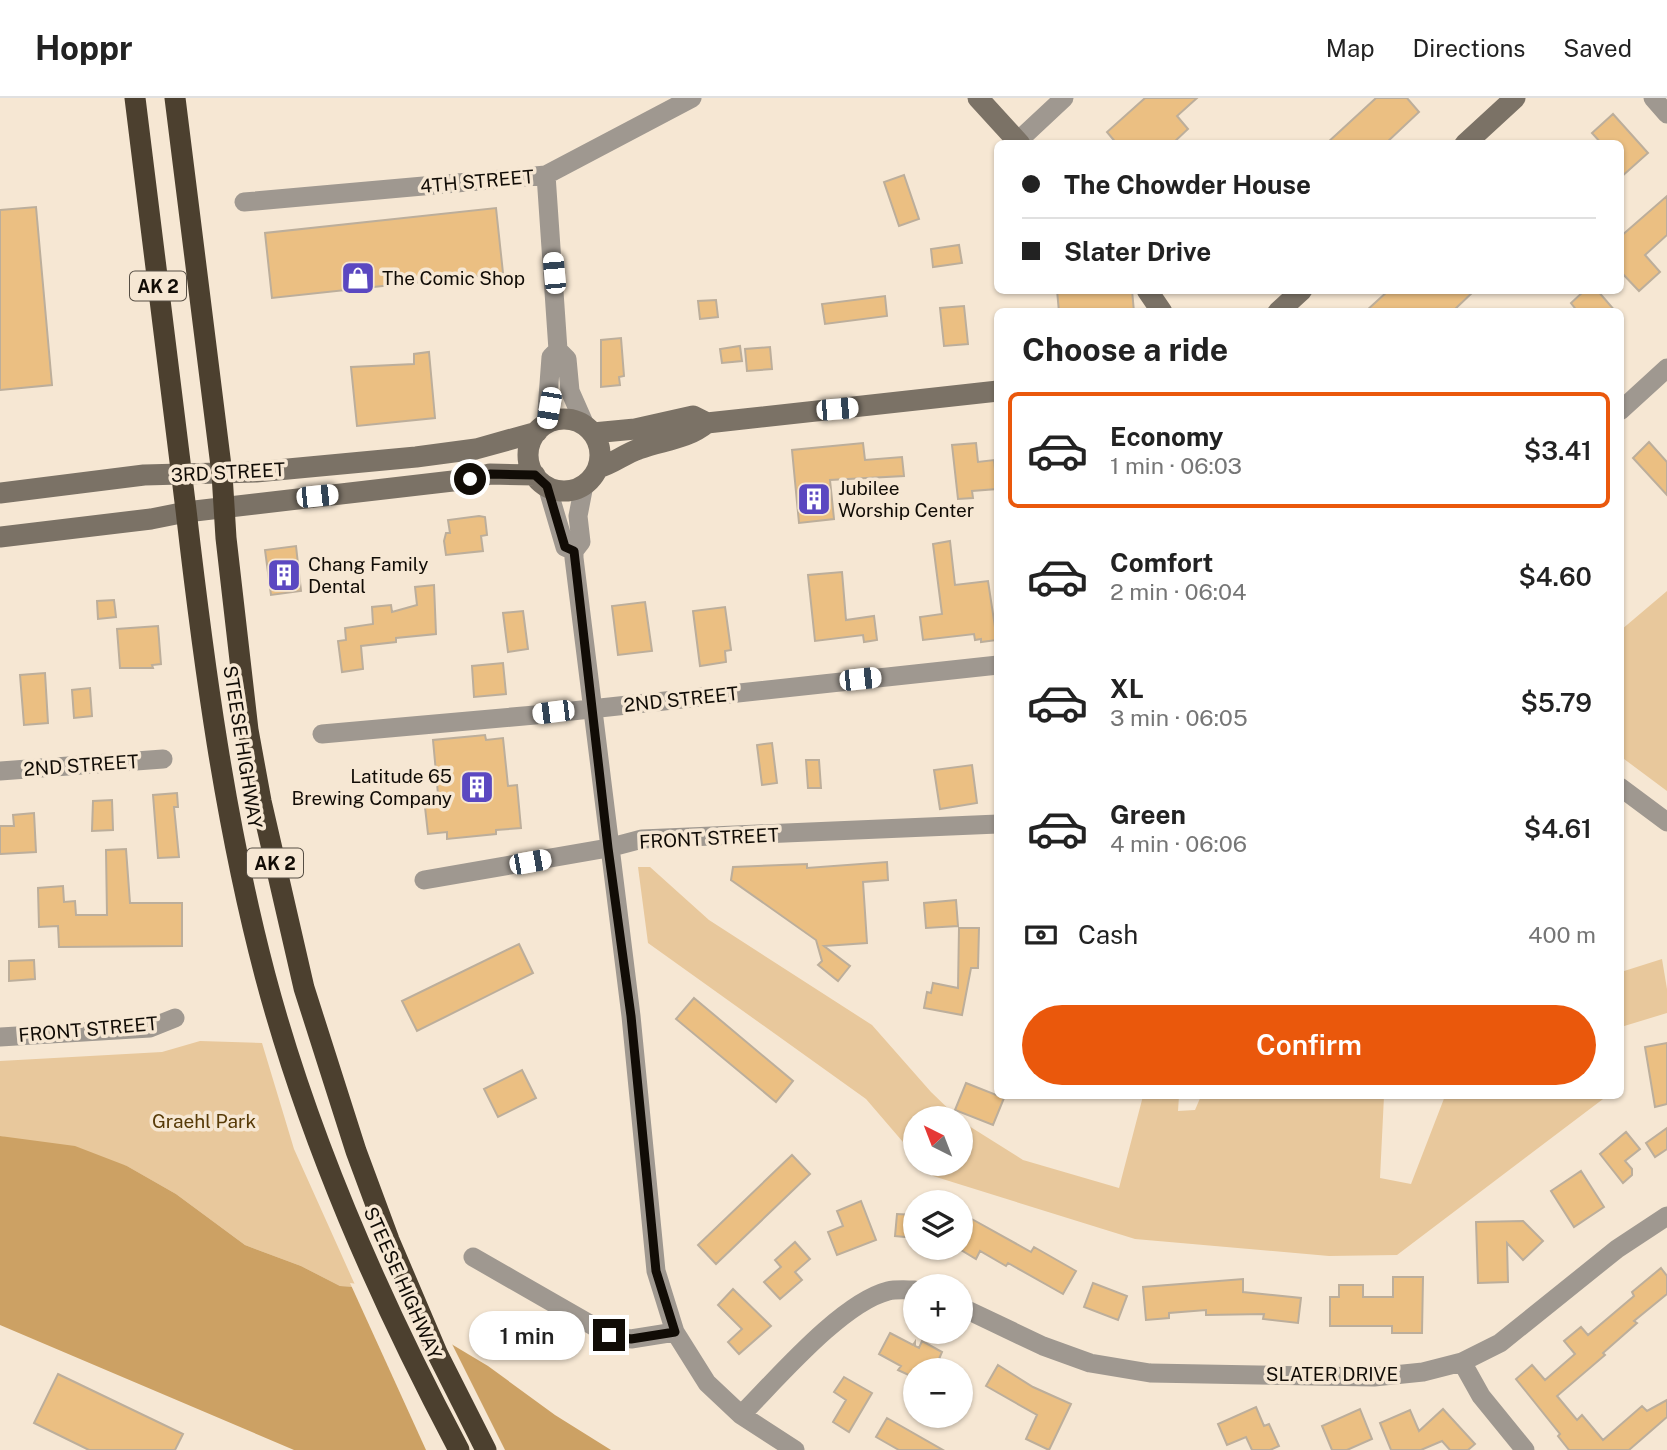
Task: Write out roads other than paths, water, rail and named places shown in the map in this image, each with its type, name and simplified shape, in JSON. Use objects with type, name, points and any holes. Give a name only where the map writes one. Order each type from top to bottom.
[{"type":"highway","name":"STEESE HIGHWAY","points":[[135,98],[216,735],[237,851],[265,976],[317,1143],[348,1219],[415,1367],[459,1450]]},
{"type":"highway","name":"STEESE HIGHWAY","points":[[175,98],[226,508],[226,538],[248,730],[261,801],[304,988],[356,1151],[389,1240],[438,1355],[486,1450]]},
{"type":"street","name":"4TH STREET","points":[[244,202],[547,175],[692,98]]},
{"type":"street","points":[[978,98],[1017,140]]},
{"type":"street","points":[[1021,140],[1064,98]]},
{"type":"street","points":[[1469,140],[1515,98]]},
{"type":"street","points":[[1653,98],[1667,114]]},
{"type":"street","points":[[547,175],[558,350],[567,359],[570,391],[600,456],[598,468],[584,485],[578,516],[581,542],[574,551],[608,848],[631,1016],[656,1271],[675,1332],[707,1383],[741,1415],[795,1450]]},
{"type":"street","points":[[1282,308],[1298,294]]},
{"type":"street","points":[[558,350],[551,357],[541,428],[529,449],[531,467],[541,481],[565,547],[574,551]]},
{"type":"street","points":[[1624,407],[1667,369]]},
{"type":"street","points":[[598,468],[609,466],[639,449],[692,435],[707,423],[994,391]]},
{"type":"street","points":[[541,428],[566,419],[589,429],[635,429],[693,416],[707,423]]},
{"type":"street","name":"3RD STREET","points":[[0,493],[144,475],[222,474],[416,457],[476,449],[541,428]]},
{"type":"street","name":"3RD STREET","points":[[0,537],[470,479],[490,474],[541,481]]},
{"type":"street","points":[[541,481],[566,491],[584,485]]},
{"type":"street","name":"2ND STREET","points":[[322,734],[994,664]]},
{"type":"street","name":"2ND STREET","points":[[0,771],[163,759]]},
{"type":"street","points":[[1624,790],[1667,822]]},
{"type":"street","name":"FRONT STREET","points":[[424,880],[608,848],[642,839],[994,824]]},
{"type":"street","name":"FRONT STREET","points":[[0,1037],[150,1028],[175,1018]]},
{"type":"street","name":"SLATER DRIVE","points":[[973,1313],[1042,1346],[1090,1363],[1150,1373],[1374,1377],[1423,1372],[1462,1362],[1500,1343],[1617,1249],[1667,1216]]},
{"type":"street","points":[[473,1257],[609,1335],[631,1339],[675,1332]]},
{"type":"street","points":[[741,1415],[853,1308],[889,1291],[903,1290]]},
{"type":"street","points":[[1462,1362],[1481,1396],[1525,1450]]},
{"type":"place","name":"The Comic Shop","points":[[358,278]]},
{"type":"place","name":"Jubilee Worship Center","points":[[814,499]]},
{"type":"place","name":"Chang Family Dental","points":[[284,575]]},
{"type":"place","name":"Latitude 65 Brewing Company","points":[[477,787]]},
{"type":"park label","name":"Graehl Park","points":[[204,1121]]}]
